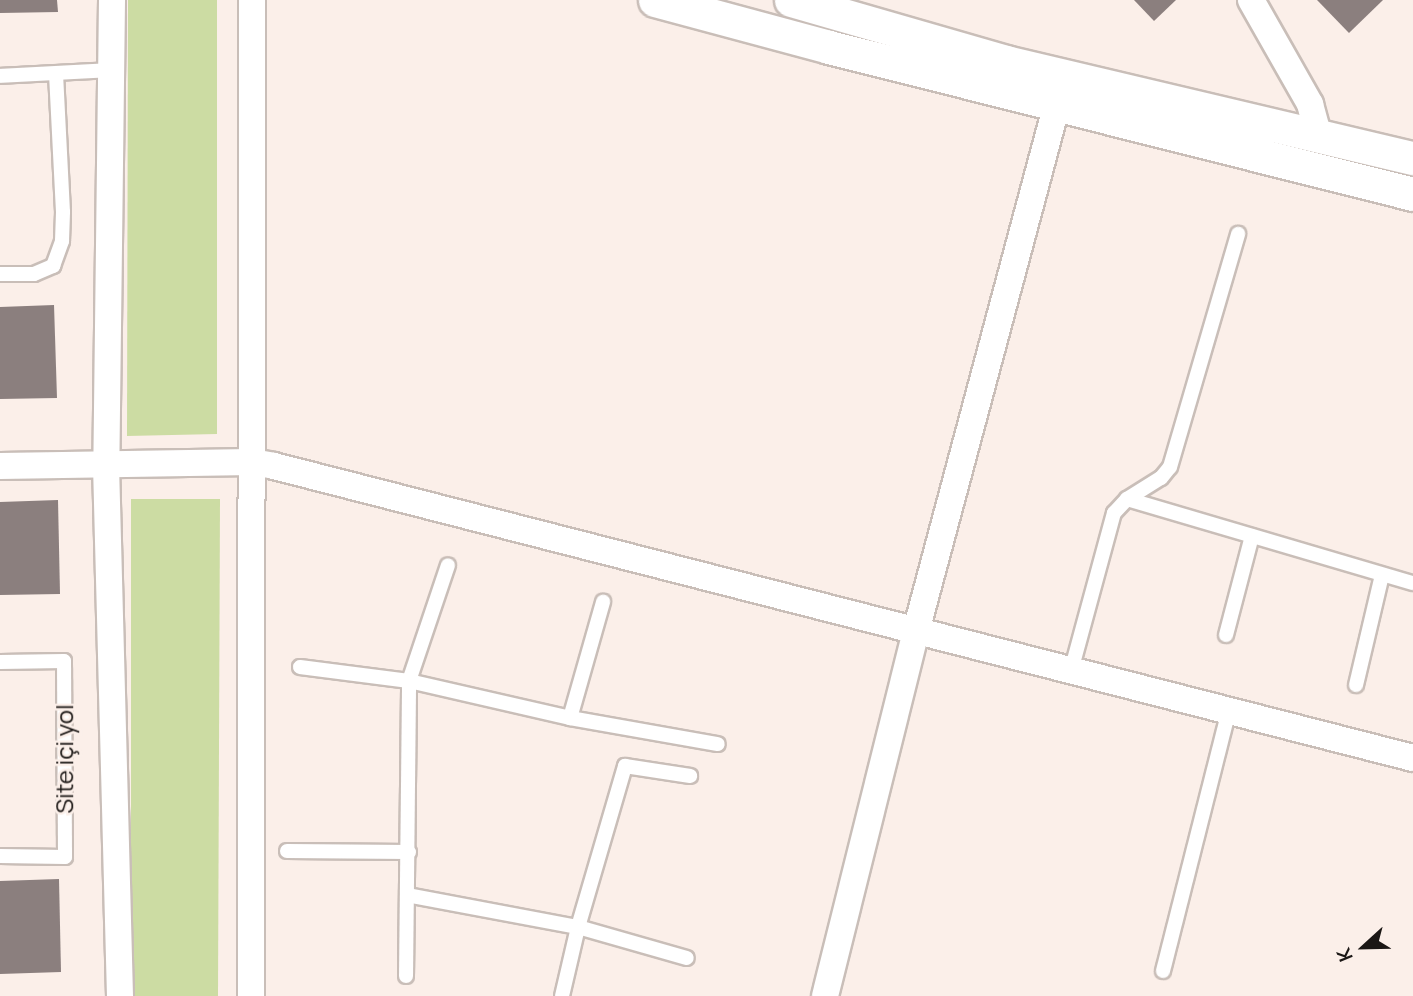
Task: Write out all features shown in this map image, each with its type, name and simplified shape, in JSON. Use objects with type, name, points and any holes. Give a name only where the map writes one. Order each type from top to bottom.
[{"type":"street","points":[[112,0],[106,465],[120,996]]},
{"type":"street","points":[[251,996],[252,0]]},
{"type":"street","points":[[655,0],[1413,194]]},
{"type":"street","points":[[791,0],[1006,62],[1318,133],[1413,158]]},
{"type":"street","points":[[1251,0],[1310,104],[1318,133]]},
{"type":"street","points":[[825,996],[916,631],[1057,104]]},
{"type":"street","points":[[0,466],[252,462],[1413,758]]},
{"type":"lane","points":[[0,76],[110,70]]},
{"type":"lane","points":[[0,274],[34,274],[53,266],[62,241],[63,212],[55,75]]},
{"type":"lane","points":[[1071,671],[1114,513],[1127,499],[1161,478],[1170,467],[1238,234]]},
{"type":"lane","points":[[1127,499],[1413,583]]},
{"type":"lane","points":[[1226,635],[1252,536]]},
{"type":"lane","points":[[406,976],[410,681],[448,565]]},
{"type":"lane","points":[[1356,685],[1382,575]]},
{"type":"lane","points":[[570,718],[603,601]]},
{"type":"lane","name":"Site içi yol","points":[[0,662],[64,661],[65,857],[0,856]]},
{"type":"lane","points":[[300,667],[410,681],[570,718],[718,744]]},
{"type":"lane","points":[[1163,971],[1229,711]]},
{"type":"lane","points":[[562,996],[578,927],[625,765],[690,776]]},
{"type":"lane","points":[[287,851],[409,852]]},
{"type":"lane","points":[[407,895],[578,927],[687,958]]},
{"type":"green space","points":[[128,0],[217,0],[217,434],[127,436]]},
{"type":"green space","points":[[131,499],[220,499],[218,996],[131,996]]},
{"type":"building","points":[[0,0],[57,0],[58,12],[0,13]]},
{"type":"building","points":[[1134,0],[1176,0],[1154,21]]},
{"type":"building","points":[[1317,0],[1383,0],[1349,33]]},
{"type":"building","points":[[54,305],[57,398],[0,399],[0,307]]},
{"type":"building","points":[[58,500],[60,594],[0,595],[0,502]]},
{"type":"building","points":[[59,879],[61,972],[0,974],[0,881]]}]
